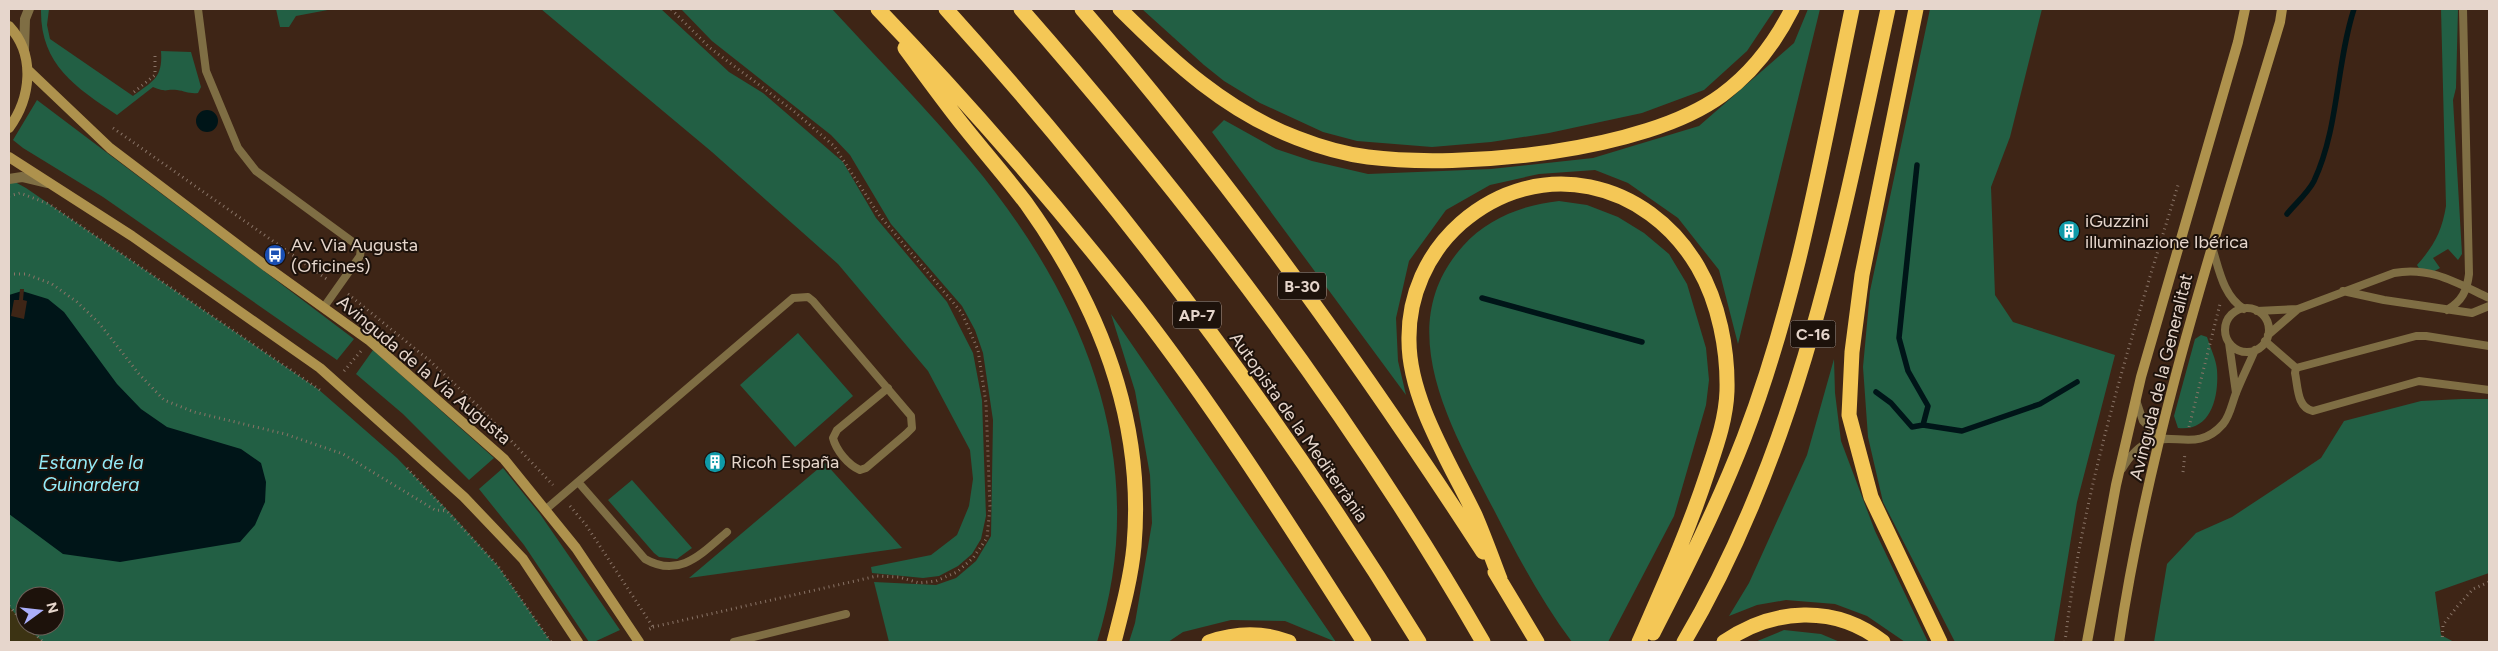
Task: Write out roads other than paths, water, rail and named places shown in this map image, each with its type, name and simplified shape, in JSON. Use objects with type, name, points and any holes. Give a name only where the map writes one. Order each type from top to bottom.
[{"type":"highway","points":[[877,9],[952,112],[1025,203],[1059,253],[1107,348],[1130,437],[1136,500],[1134,547],[1127,588],[1114,642]]},
{"type":"highway","points":[[877,9],[974,111],[1136,307],[1212,409],[1364,642]]},
{"type":"highway","name":"Autopista de la Mediterrània","points":[[946,9],[1064,145],[1158,262],[1246,380],[1329,501],[1419,642]]},
{"type":"highway","name":"Autopista de la Mediterrània","points":[[1021,9],[1164,179],[1271,320],[1353,435],[1456,596],[1483,642]]},
{"type":"highway","name":"B-30","points":[[1082,9],[1166,109],[1301,284],[1362,369],[1500,580],[1537,642]]},
{"type":"highway","points":[[1120,9],[1190,76],[1219,97],[1252,117],[1296,138],[1346,153],[1384,159],[1421,161],[1468,160],[1551,151],[1638,134],[1665,125],[1702,108],[1737,82],[1765,54],[1792,9]]},
{"type":"highway","name":"C-16","points":[[1647,642],[1708,525],[1745,436],[1764,381],[1802,245],[1852,9]]},
{"type":"highway","name":"C-16","points":[[1684,642],[1721,574],[1744,524],[1798,383],[1836,246],[1888,9]]},
{"type":"highway","points":[[1916,9],[1862,274],[1852,342],[1850,415],[1871,498],[1940,642]]},
{"type":"highway","points":[[1500,580],[1477,519],[1428,420],[1415,378],[1409,342],[1412,308],[1420,279],[1434,253],[1451,232],[1477,209],[1508,193],[1540,184],[1569,183],[1600,188],[1628,199],[1647,211],[1677,238],[1701,274],[1711,295],[1720,327],[1726,362],[1727,392],[1721,433],[1693,517],[1639,642]]},
{"type":"highway","points":[[1724,642],[1756,624],[1789,615],[1813,614],[1836,618],[1868,631],[1883,642]]},
{"type":"highway","points":[[1210,642],[1247,635],[1260,635],[1289,642]]},
{"type":"street","points":[[9,128],[18,116],[25,98],[28,70],[24,50],[25,20],[29,9]]},
{"type":"street","name":"Avinguda de la Generalitat","points":[[2087,642],[2118,476],[2136,398],[2238,42],[2245,9]]},
{"type":"street","name":"Avinguda de la Generalitat","points":[[2119,642],[2160,438],[2212,247],[2280,22],[2282,9]]},
{"type":"street","points":[[9,26],[24,50]]},
{"type":"street","name":"Avinguda de la Via Augusta","points":[[28,70],[110,148],[267,267],[370,341],[504,459],[576,548],[639,642]]},
{"type":"street","points":[[9,157],[132,236],[320,368],[464,497],[523,559],[578,642]]},
{"type":"street","points":[[9,179],[22,177],[52,184]]},
{"type":"lane","points":[[198,9],[206,71],[238,148],[256,171],[361,248],[360,256],[324,307]]},
{"type":"lane","points":[[2447,310],[2456,305],[2468,287],[2463,9]]},
{"type":"lane","points":[[2212,247],[2225,286],[2236,304],[2257,311],[2298,309],[2394,273],[2410,270],[2436,274],[2489,298]]},
{"type":"lane","points":[[2343,291],[2384,300],[2472,313],[2489,306]]},
{"type":"lane","points":[[545,510],[563,497],[793,298],[808,296],[813,301],[888,388],[912,416],[912,428],[866,468],[860,470],[853,467],[847,460],[835,445],[833,438],[837,430],[888,388]]},
{"type":"lane","points":[[2236,393],[2229,343],[2226,336],[2227,322],[2231,315],[2244,308]]},
{"type":"lane","points":[[2118,476],[2133,452],[2142,444],[2160,438],[2195,440],[2210,434],[2223,424],[2255,350],[2298,309]]},
{"type":"lane","points":[[2257,311],[2266,321],[2266,338],[2296,368]]},
{"type":"lane","points":[[2296,368],[2416,336],[2489,346]]},
{"type":"lane","points":[[2229,343],[2241,351],[2255,350]]},
{"type":"lane","points":[[2296,368],[2295,373],[2302,405],[2306,410],[2313,411],[2418,380],[2489,390]]},
{"type":"lane","points":[[2136,398],[2143,421],[2160,438]]},
{"type":"lane","points":[[579,483],[645,558],[655,564],[669,567],[690,562],[727,532]]},
{"type":"lane","points":[[734,642],[846,614]]},
{"type":"water","points":[[203,110],[211,110],[218,117],[218,125],[211,132],[203,132],[196,125],[196,117]]},
{"type":"water","name":"Estany de la Guinardera","points":[[22,291],[48,299],[64,312],[117,384],[141,409],[167,427],[241,449],[261,463],[266,482],[265,502],[255,525],[240,542],[120,562],[63,554],[9,514],[9,295]]},
{"type":"waterway","points":[[2287,214],[2314,181],[2322,161],[2333,118],[2348,30],[2354,9]]},
{"type":"waterway","points":[[1917,165],[1899,338],[1908,371],[1928,406],[1923,425]]},
{"type":"waterway","points":[[1482,298],[1642,342]]},
{"type":"waterway","points":[[1876,392],[1891,403],[1912,427],[1923,425],[1962,431],[2040,404],[2077,382]]},
{"type":"place","name":"iGuzzini illuminazione Ibérica","points":[[2069,231]]},
{"type":"place","name":"Av. Via Augusta (Oficines)","points":[[275,255]]},
{"type":"place","name":"Ricoh España","points":[[715,462]]}]
